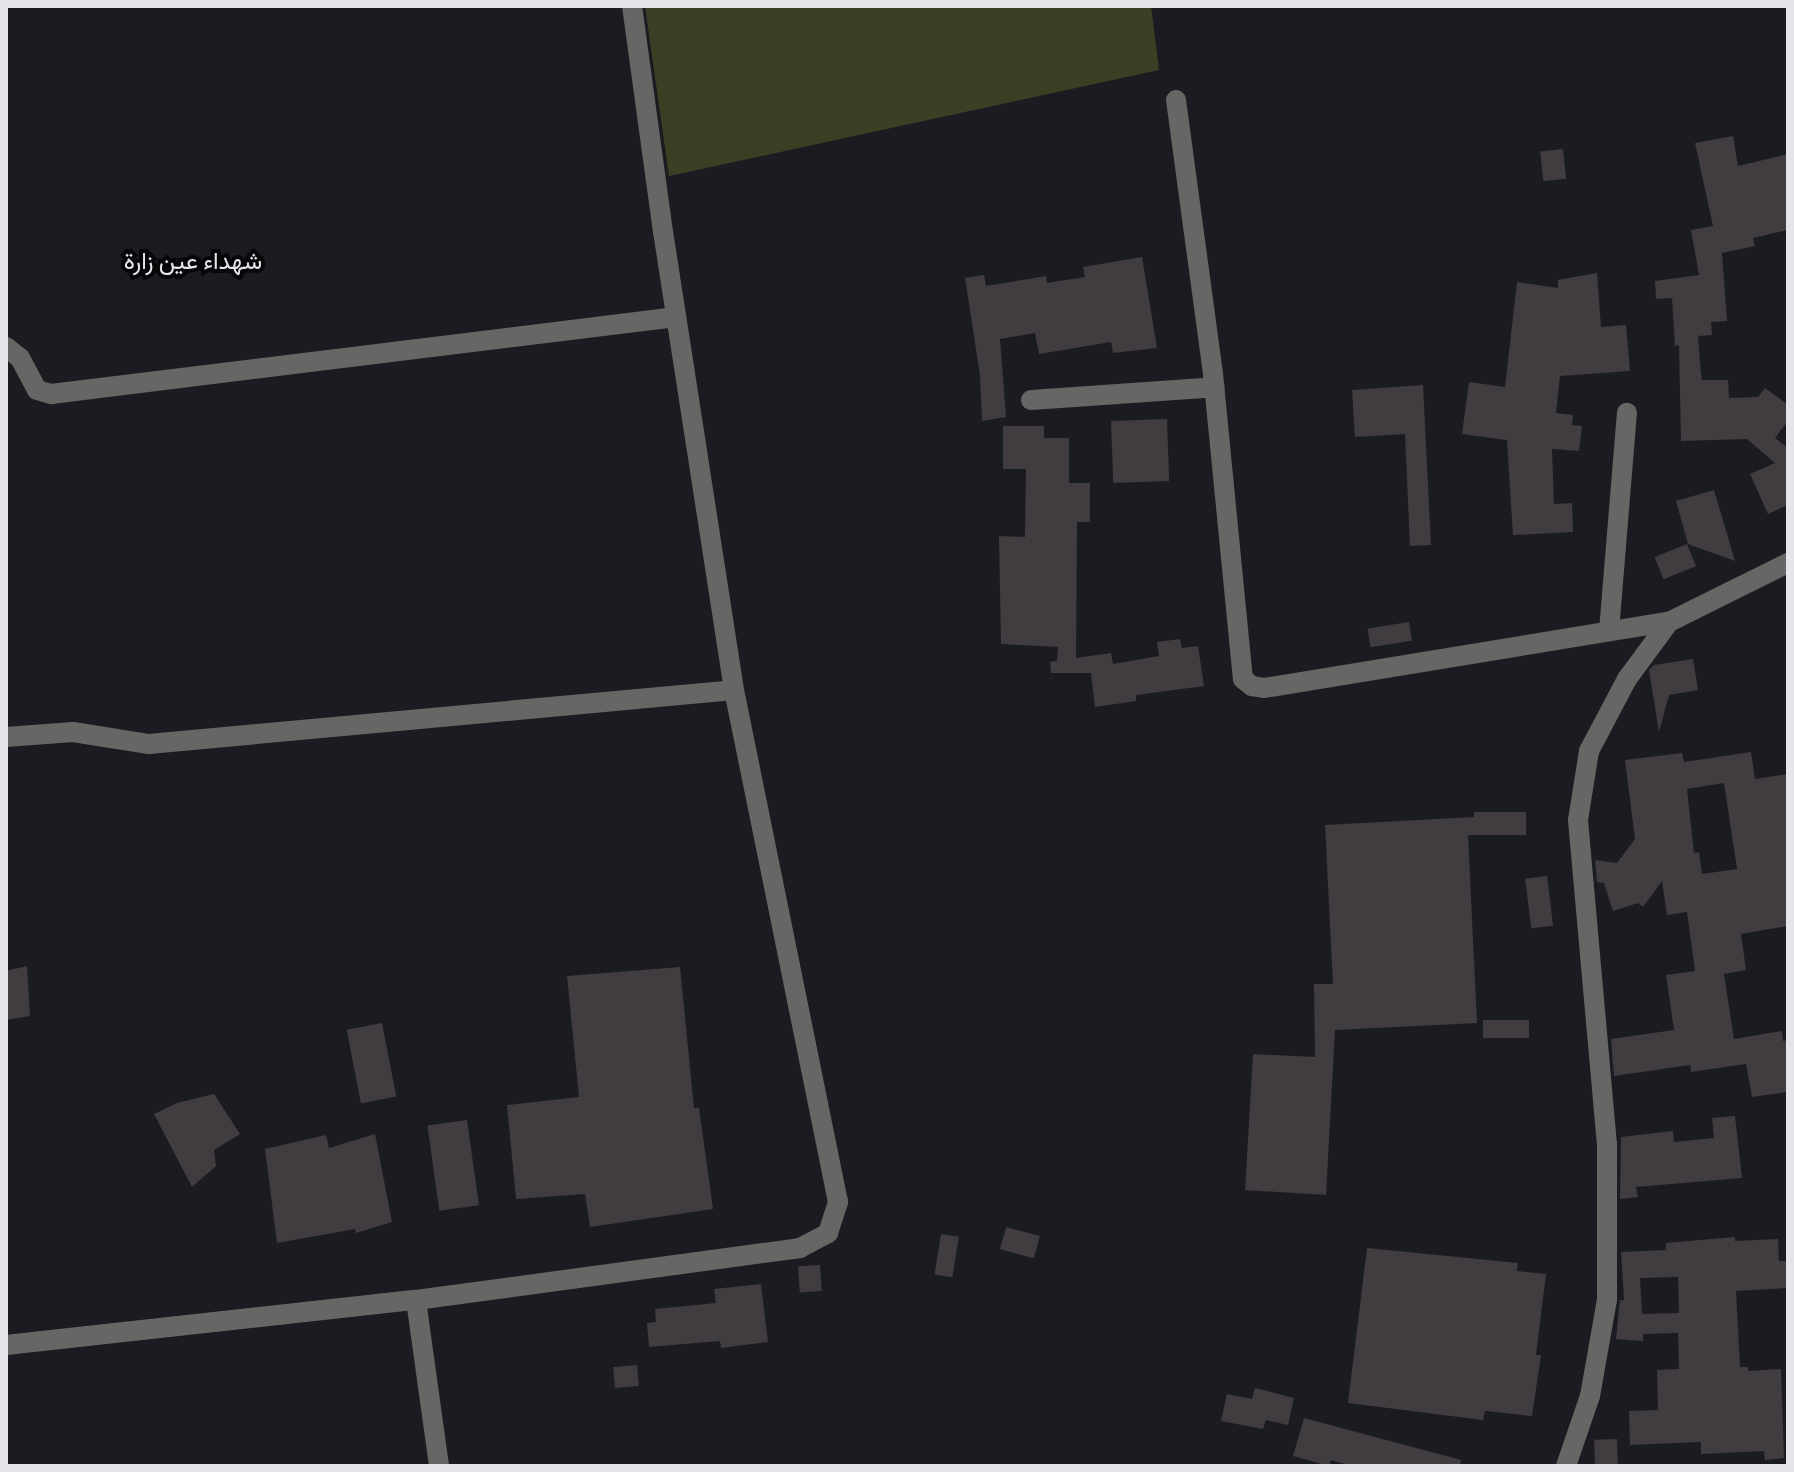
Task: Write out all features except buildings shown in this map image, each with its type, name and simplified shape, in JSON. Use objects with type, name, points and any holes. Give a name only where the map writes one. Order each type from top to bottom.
[{"type":"street","points":[[6,1345],[416,1300],[800,1248],[828,1233],[838,1202],[734,690],[632,6]]},
{"type":"street","points":[[1176,100],[1215,387],[1240,672],[1252,686],[1264,688],[1669,622],[1788,563]]},
{"type":"street","points":[[6,347],[20,358],[37,390],[51,394],[676,317]]},
{"type":"street","points":[[1031,400],[1215,387]]},
{"type":"street","points":[[1609,631],[1627,413]]},
{"type":"street","points":[[1566,1466],[1590,1396],[1607,1300],[1607,1145],[1578,820],[1589,751],[1627,679],[1669,622]]},
{"type":"street","points":[[6,737],[73,732],[149,744],[734,690]]},
{"type":"street","points":[[416,1300],[439,1466]]},
{"type":"green space","points":[[645,6],[1151,6],[1159,70],[669,176]]},
{"type":"district","name":"شهداء عين زارة","points":[[193,262]]}]
